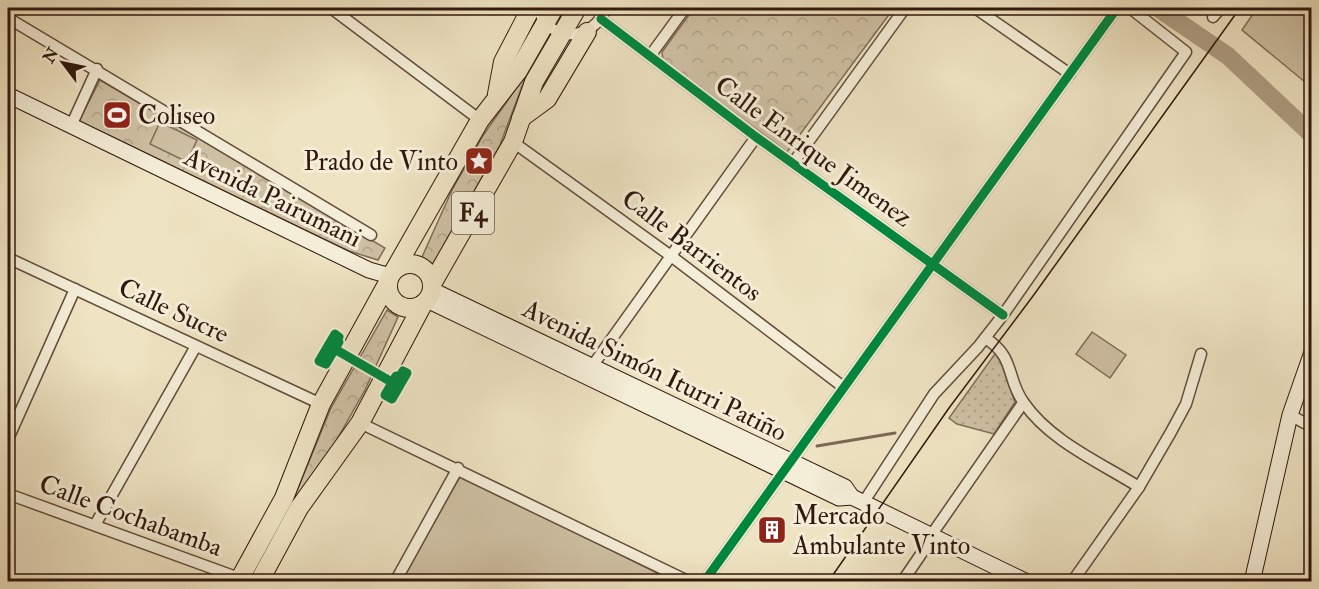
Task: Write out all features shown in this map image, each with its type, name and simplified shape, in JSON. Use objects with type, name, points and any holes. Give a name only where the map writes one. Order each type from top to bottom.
[{"type":"highway","points":[[495,100],[503,62],[531,8]]},
{"type":"highway","name":"F4","points":[[259,582],[299,508],[360,423],[513,142],[534,82],[577,8]]},
{"type":"highway","name":"F4","points":[[238,580],[284,498],[321,404],[480,120],[518,71],[546,12]]},
{"type":"highway","points":[[521,118],[547,99],[587,32]]},
{"type":"highway","points":[[406,264],[418,265],[428,272],[429,294],[412,308],[401,307],[389,296],[391,277],[406,264]]},
{"type":"main road","name":"Avenida Pairumani","points":[[8,95],[369,270],[391,277]]},
{"type":"main road","name":"Avenida Simón Iturri Patiño","points":[[429,294],[786,466],[839,498],[858,500],[1027,582]]},
{"type":"main road","points":[[1252,582],[1290,415],[1311,352]]},
{"type":"street","points":[[331,8],[480,120]]},
{"type":"street","points":[[546,12],[562,33],[573,35],[587,32],[601,19],[606,8]]},
{"type":"street","points":[[650,56],[685,8]]},
{"type":"street","points":[[793,163],[905,8]]},
{"type":"street","points":[[975,8],[1070,74]]},
{"type":"street","points":[[704,582],[842,386],[1117,8]]},
{"type":"street","points":[[858,500],[934,394],[1003,315],[1186,52],[1130,8]]},
{"type":"street","points":[[1214,17],[1221,8]]},
{"type":"street","points":[[8,18],[98,69],[371,235]]},
{"type":"street","name":"Calle Enrique Jimenez","points":[[601,19],[756,136],[1003,315]]},
{"type":"street","points":[[71,126],[98,69]]},
{"type":"street","points":[[590,370],[756,136]]},
{"type":"street","name":"Calle Barrientos","points":[[513,142],[671,256],[842,386]]},
{"type":"street","name":"Calle Sucre","points":[[8,258],[321,404]]},
{"type":"street","points":[[8,439],[75,289]]},
{"type":"street","points":[[985,338],[1000,348],[1023,403],[1051,431],[1139,487]]},
{"type":"street","points":[[95,525],[195,346]]},
{"type":"street","points":[[1072,582],[1139,487],[1186,404],[1201,354]]},
{"type":"street","points":[[902,582],[1023,403]]},
{"type":"street","points":[[1290,415],[1311,427]]},
{"type":"street","points":[[360,423],[458,468],[690,582]]},
{"type":"street","points":[[395,582],[458,468]]},
{"type":"street","name":"Calle Cochabamba","points":[[8,494],[238,580]]},
{"type":"green space","points":[[694,8],[894,8],[787,152],[663,60],[662,52]]},
{"type":"green space","points":[[1257,8],[1311,8],[1311,87],[1242,30]]},
{"type":"green space","name":"Prado de Vinto","points":[[527,73],[500,145],[433,264],[422,257],[452,190],[484,134]]},
{"type":"green space","points":[[100,80],[385,248],[378,260],[349,251],[79,121]]},
{"type":"green space","points":[[160,122],[197,140],[187,162],[150,144]]},
{"type":"green space","points":[[387,310],[398,317],[365,390],[336,441],[292,503],[331,408]]},
{"type":"green space","points":[[1092,332],[1126,355],[1110,378],[1076,354]]},
{"type":"green space","points":[[997,351],[1015,402],[994,434],[957,424],[949,418]]},
{"type":"green space","points":[[461,475],[673,581],[400,582]]},
{"type":"waterway","points":[[1158,8],[1228,56],[1312,135]]},
{"type":"waterway","points":[[817,446],[895,433]]},
{"type":"tram line","points":[[828,582],[949,408],[1033,296],[1240,8]]},
{"type":"cycle path","points":[[704,582],[1117,8]]},
{"type":"cycle path","points":[[601,19],[756,137],[1003,315]]},
{"type":"cycle path","points":[[339,342],[326,364],[319,361],[335,334],[339,337],[333,348],[395,384],[403,371],[407,373],[392,399],[385,395],[396,376]]},
{"type":"place","name":"Coliseo","points":[[117,115]]},
{"type":"place","name":"Prado de Vinto","points":[[479,161]]},
{"type":"place","name":"Mercado Ambulante Vinto","points":[[772,530]]}]
